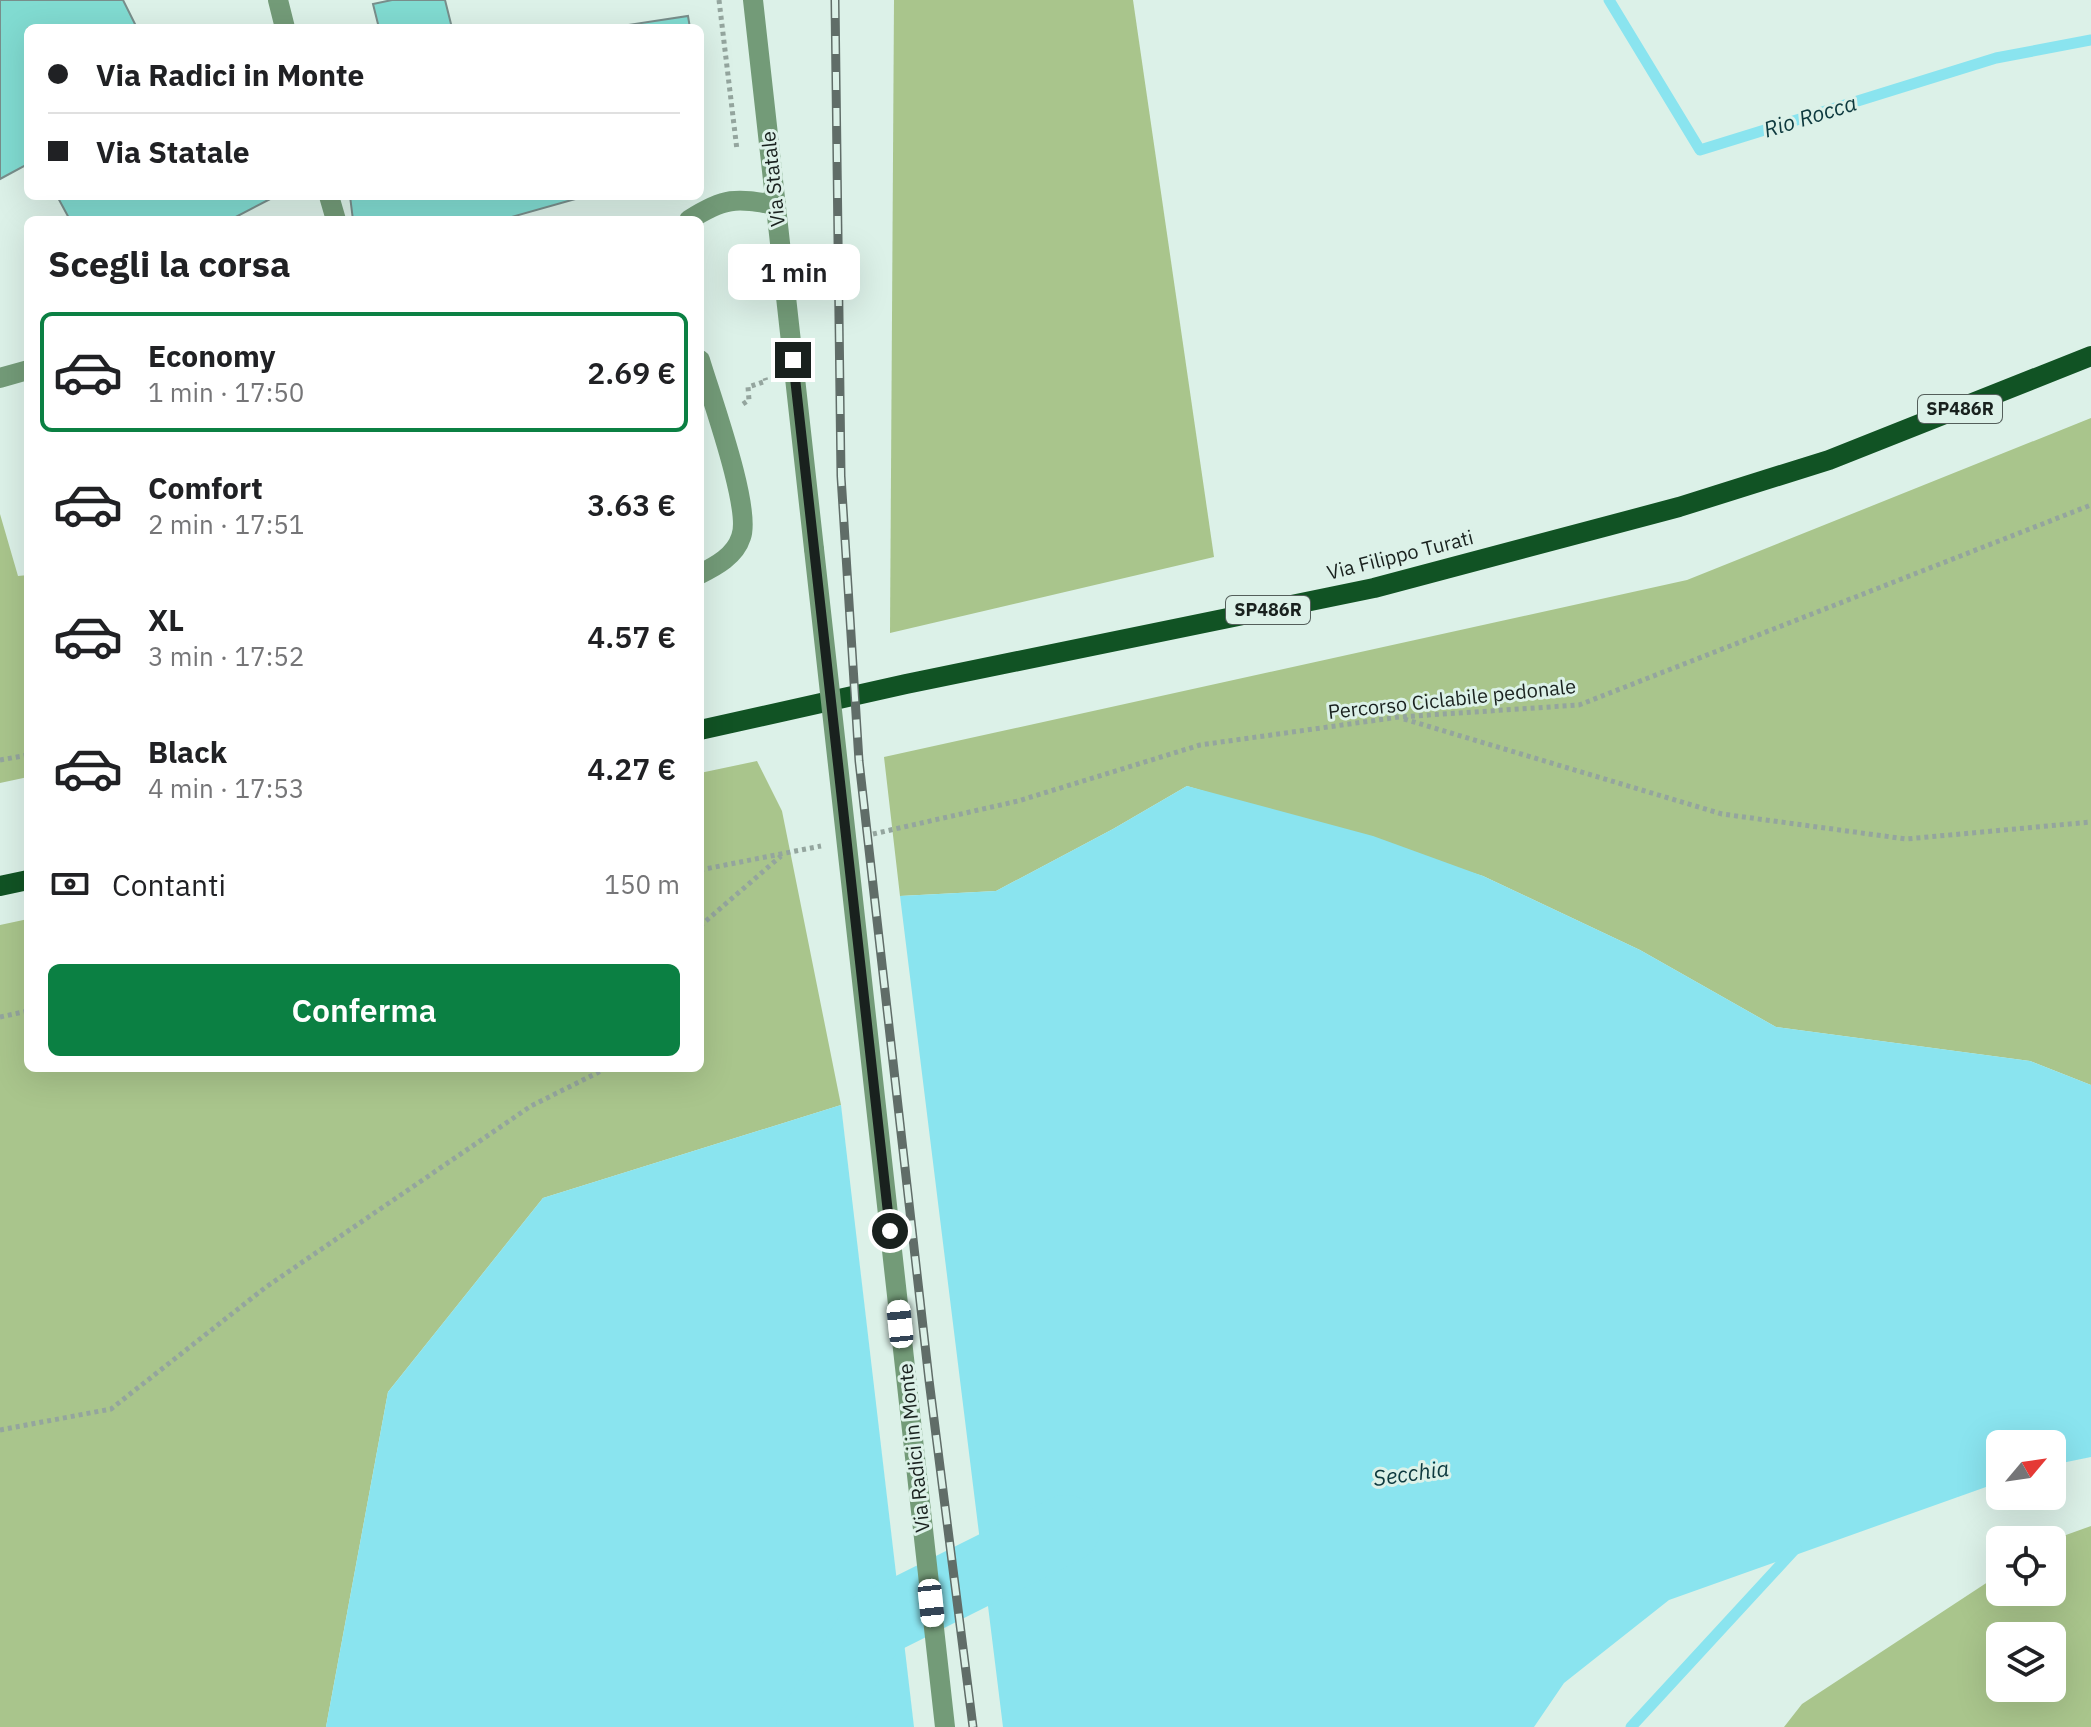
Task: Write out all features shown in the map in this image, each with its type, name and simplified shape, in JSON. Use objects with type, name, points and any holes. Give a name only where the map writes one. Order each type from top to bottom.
[{"type":"main road","name":"Via Filippo Turati","points":[[704,729],[906,684],[1374,588],[1679,507],[1829,460],[2091,356]]},
{"type":"main road","points":[[0,886],[24,881]]},
{"type":"street","points":[[278,0],[284,24]]},
{"type":"street","name":"Via Statale","points":[[753,0],[814,549]]},
{"type":"street","points":[[695,216],[715,203],[743,199],[776,205]]},
{"type":"street","points":[[0,378],[24,371]]},
{"type":"street","points":[[704,374],[742,504],[742,537],[722,563],[704,572]]},
{"type":"street","name":"Via Radici in Monte","points":[[814,549],[945,1727]]},
{"type":"path","points":[[719,0],[743,199]]},
{"type":"path","points":[[737,408],[749,400],[748,387],[766,381],[764,366]]},
{"type":"path","name":"Percorso Ciclabile pedonale","points":[[871,834],[1018,801],[1200,745],[1399,717],[1579,705],[2091,505]]},
{"type":"path","points":[[1399,717],[1722,814],[1906,839],[2091,822]]},
{"type":"path","points":[[0,760],[24,756]]},
{"type":"path","points":[[704,869],[827,844]]},
{"type":"path","points":[[704,923],[784,854]]},
{"type":"path","points":[[0,1017],[24,1012]]},
{"type":"path","points":[[0,1430],[111,1409],[278,1278],[531,1106],[599,1072]]},
{"type":"green space","points":[[894,0],[1133,0],[1214,557],[890,633]]},
{"type":"green space","points":[[2091,418],[2091,1085],[2030,1061],[1776,1027],[1640,950],[1483,876],[1187,786],[996,891],[900,896],[884,757],[1687,580]]},
{"type":"green space","points":[[0,514],[18,576],[24,575],[24,778],[0,783]]},
{"type":"green space","points":[[757,761],[782,811],[841,1105],[543,1198],[388,1392],[326,1727],[0,1727],[0,925],[24,920],[24,1072],[704,1072],[704,772]]},
{"type":"green space","points":[[2091,1526],[2091,1727],[1784,1727],[1802,1704],[1986,1583],[1986,1606],[2066,1606],[2066,1535]]},
{"type":"water","points":[[1187,786],[1373,836],[1483,876],[1640,950],[1776,1027],[2030,1061],[2091,1085],[2091,1457],[2066,1462],[2066,1430],[1986,1430],[1986,1487],[1669,1600],[1564,1683],[1534,1727],[1003,1727],[900,896],[996,891]]},
{"type":"water","points":[[841,1105],[914,1727],[326,1727],[388,1392],[543,1198]]},
{"type":"building","points":[[0,0],[123,0],[135,24],[24,24],[24,166],[0,179]]},
{"type":"building","points":[[392,0],[445,0],[451,24],[378,24],[373,4]]},
{"type":"building","points":[[688,16],[689,24],[635,24]]},
{"type":"building","points":[[59,200],[268,200],[238,216],[68,216]]},
{"type":"building","points":[[350,200],[572,200],[515,216],[352,216]]},
{"type":"waterway","name":"Rio Rocca","points":[[1609,0],[1700,150],[1996,58],[2091,40]]},
{"type":"waterway","name":"Secchia","points":[[810,1727],[874,1625],[1066,1529]]},
{"type":"waterway","points":[[1631,1727],[1796,1548]]},
{"type":"railway","points":[[835,0],[841,476],[859,761],[929,1380],[973,1727]]},
{"type":"route","points":[[793,360],[890,1231]]}]
